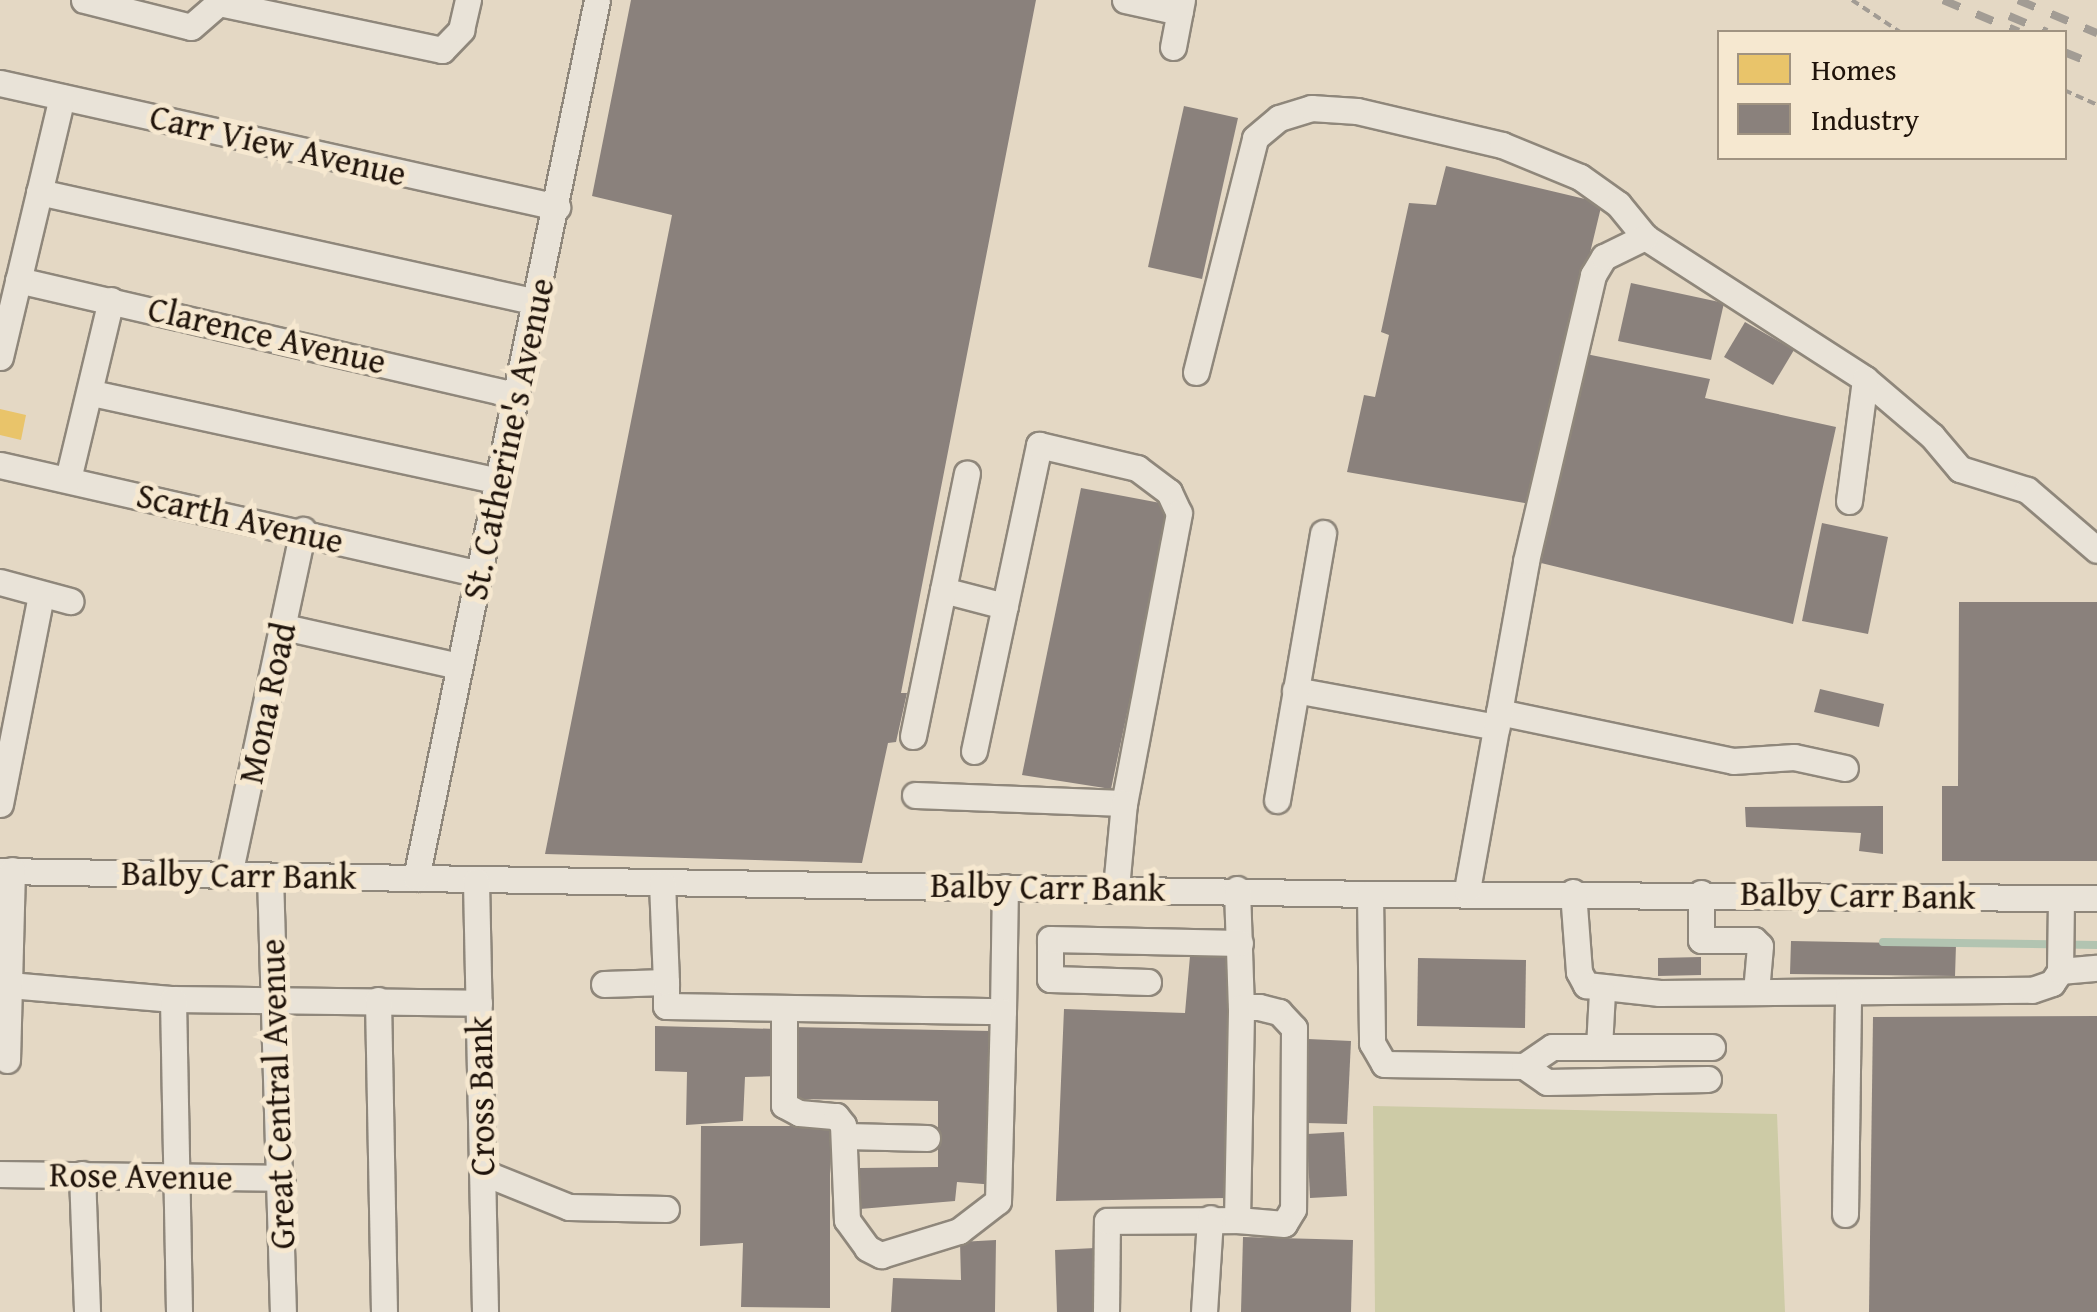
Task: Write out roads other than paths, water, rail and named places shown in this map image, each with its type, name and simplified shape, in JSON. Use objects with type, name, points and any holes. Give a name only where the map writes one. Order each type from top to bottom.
[{"type":"street","points":[[84,0],[191,28],[219,4],[442,50],[461,30],[468,0]]},
{"type":"street","name":"St. Catherine's Avenue","points":[[416,878],[515,395],[538,302],[596,0]]},
{"type":"street","points":[[1125,0],[1181,6],[1173,46]]},
{"type":"street","name":"Carr View Avenue","points":[[0,83],[557,207]]},
{"type":"street","points":[[0,356],[62,97]]},
{"type":"street","points":[[1196,372],[1255,138],[1280,118],[1311,108],[1357,111],[1502,145],[1580,177],[1618,204],[1646,237],[1865,379],[1932,436],[1960,469],[2027,490],[2097,550]]},
{"type":"street","points":[[39,192],[538,302]]},
{"type":"street","points":[[1467,890],[1526,560],[1593,275],[1604,257],[1646,237]]},
{"type":"street","name":"Clarence Avenue","points":[[18,280],[515,395]]},
{"type":"street","points":[[68,479],[92,392],[111,300]]},
{"type":"street","points":[[1849,501],[1865,379]]},
{"type":"street","points":[[92,392],[500,480]]},
{"type":"street","points":[[974,751],[1039,445],[1136,468],[1169,492],[1178,513],[1176,545],[1124,802],[1116,888]]},
{"type":"street","name":"Scarth Avenue","points":[[0,464],[302,530],[479,574]]},
{"type":"street","points":[[913,736],[966,474]]},
{"type":"street","name":"Mona Road","points":[[229,876],[302,530]]},
{"type":"street","points":[[1277,800],[1324,533]]},
{"type":"street","points":[[0,582],[70,601]]},
{"type":"street","points":[[943,590],[1004,606]]},
{"type":"street","points":[[0,804],[41,594]]},
{"type":"street","points":[[284,627],[459,666]]},
{"type":"street","points":[[1294,690],[1498,719],[1733,760],[1794,757],[1845,768]]},
{"type":"street","points":[[915,795],[1124,802]]},
{"type":"street","points":[[6,870],[6,1060]]},
{"type":"street","name":"Balby Carr Bank","points":[[6,870],[1370,894],[1467,890],[2097,898]]},
{"type":"street","name":"Great Central Avenue","points":[[270,876],[283,1312]]},
{"type":"street","name":"Cross Bank","points":[[476,881],[485,1312]]},
{"type":"street","points":[[662,883],[666,1006],[1003,1011]]},
{"type":"street","points":[[784,1008],[784,1104],[799,1113],[836,1116],[846,1136],[848,1220],[867,1248],[881,1255],[937,1241],[980,1220],[998,1201],[1001,1187],[1005,887]]},
{"type":"street","points":[[1236,1220],[1241,1007],[1237,889]]},
{"type":"street","points":[[1572,892],[1579,972],[1586,985],[1602,992],[2032,990],[2052,983],[2060,964],[2061,898]]},
{"type":"street","points":[[1700,893],[1701,940],[1754,940],[1760,946],[1756,992]]},
{"type":"street","points":[[1370,894],[1377,1058],[1384,1064],[1524,1066],[1547,1082],[1708,1079]]},
{"type":"street","points":[[1148,982],[1050,980],[1050,938],[1240,943]]},
{"type":"street","points":[[2060,964],[2097,968]]},
{"type":"street","points":[[604,984],[666,982]]},
{"type":"street","points":[[9,984],[173,999],[274,996],[478,1004]]},
{"type":"street","points":[[1600,1047],[1602,992]]},
{"type":"street","points":[[1844,1214],[1848,992]]},
{"type":"street","points":[[173,999],[179,1312]]},
{"type":"street","points":[[378,1000],[384,1312]]},
{"type":"street","points":[[1106,1312],[1107,1221],[1210,1218],[1284,1224],[1293,1209],[1294,1028],[1279,1012],[1241,1007]]},
{"type":"street","points":[[1524,1066],[1552,1047],[1712,1047]]},
{"type":"street","points":[[846,1136],[927,1138]]},
{"type":"street","points":[[482,1172],[569,1207],[666,1210]]},
{"type":"street","name":"Rose Avenue","points":[[0,1174],[282,1178]]},
{"type":"street","points":[[82,1174],[87,1312]]},
{"type":"street","points":[[1204,1312],[1210,1218]]},
{"type":"waterway","points":[[1883,942],[2097,945]]},
{"type":"railway","points":[[1943,0],[2014,30]]},
{"type":"railway","points":[[2018,0],[2097,33]]},
{"type":"railway","points":[[2009,16],[2042,30]]},
{"type":"railway","points":[[2067,53],[2097,65]]}]
